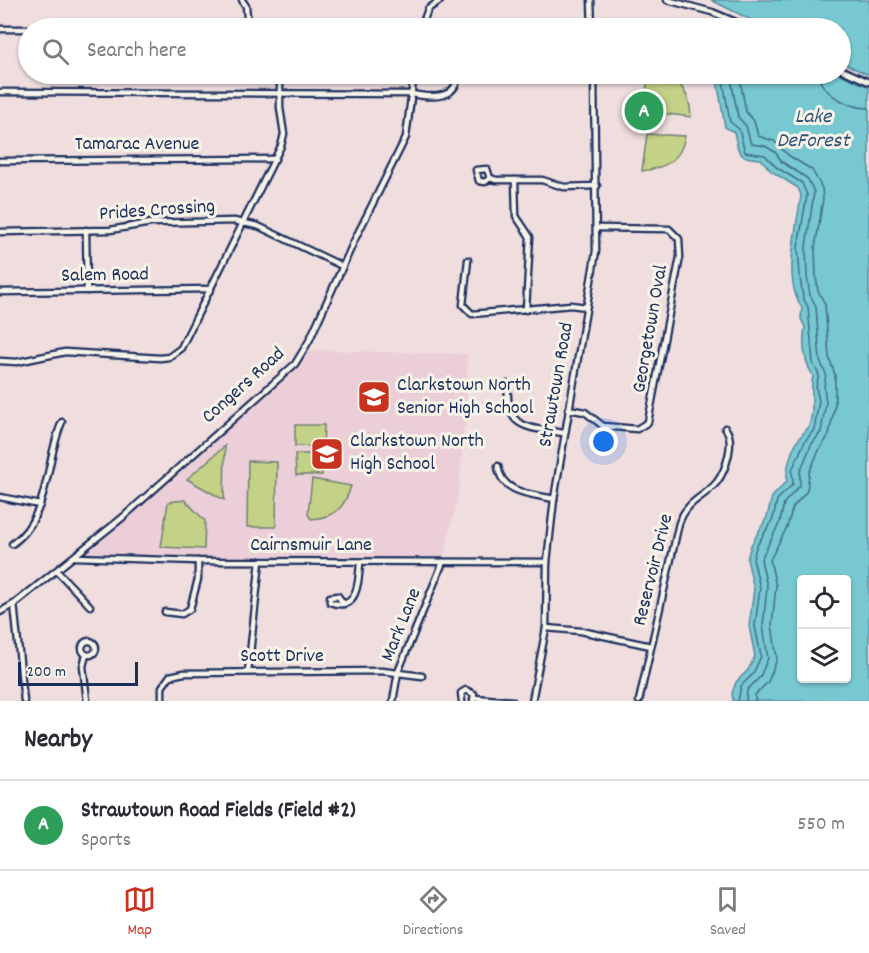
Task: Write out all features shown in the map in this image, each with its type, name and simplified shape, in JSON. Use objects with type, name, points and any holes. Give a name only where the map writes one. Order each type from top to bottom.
[{"type":"street","points":[[242,0],[246,6],[247,18]]},
{"type":"street","points":[[425,18],[428,9],[441,0]]},
{"type":"street","points":[[591,0],[592,18]]},
{"type":"street","points":[[667,0],[726,18]]},
{"type":"street","points":[[0,29],[18,29]]},
{"type":"street","points":[[851,74],[869,82]]},
{"type":"street","points":[[0,361],[17,362],[65,351],[169,357],[176,353],[186,341],[275,159],[284,134],[280,84]]},
{"type":"street","name":"Congers Road","points":[[0,612],[14,604],[75,557],[290,369],[309,341],[342,266],[406,137],[413,84]]},
{"type":"street","points":[[0,92],[412,94],[428,97],[446,94],[456,84]]},
{"type":"street","name":"Strawtown Road","points":[[532,701],[546,628],[547,562],[554,499],[568,409],[594,272],[597,228],[594,84]]},
{"type":"street","name":"Tamarac Avenue","points":[[0,160],[275,159]]},
{"type":"street","points":[[490,178],[549,180],[564,187],[597,186]]},
{"type":"street","points":[[515,180],[516,216],[530,237],[526,310]]},
{"type":"street","name":"Prides Crossing","points":[[0,232],[117,229],[151,223],[244,222],[258,226],[342,266]]},
{"type":"street","name":"Georgetown Oval","points":[[568,409],[585,412],[603,426],[637,429],[648,422],[680,257],[679,239],[669,229],[597,228]]},
{"type":"street","points":[[86,230],[87,291]]},
{"type":"street","points":[[468,260],[463,297],[467,311],[478,315],[571,305],[586,307]]},
{"type":"street","name":"Salem Road","points":[[0,292],[211,289]]},
{"type":"street","points":[[508,384],[509,411],[519,423],[564,433]]},
{"type":"street","points":[[12,544],[24,533],[40,505],[62,422]]},
{"type":"street","name":"Reservoir Drive","points":[[639,701],[679,523],[688,505],[716,483],[722,473],[730,439],[725,428]]},
{"type":"street","points":[[498,466],[500,478],[510,488],[554,499]]},
{"type":"street","points":[[0,497],[40,505]]},
{"type":"street","name":"Cairnsmuir Lane","points":[[75,557],[198,561],[547,562]]},
{"type":"street","points":[[165,612],[182,614],[190,609],[198,579],[198,561]]},
{"type":"street","points":[[249,672],[260,561]]},
{"type":"street","points":[[342,603],[357,593],[360,562]]},
{"type":"street","name":"Mark Lane","points":[[393,701],[398,672],[443,562]]},
{"type":"street","points":[[57,571],[90,606]]},
{"type":"street","points":[[14,604],[24,701]]},
{"type":"street","points":[[546,628],[581,631],[651,645]]},
{"type":"street","points":[[86,655],[83,666],[87,701]]},
{"type":"street","name":"Scott Drive","points":[[162,701],[162,687],[170,676],[249,672],[398,672],[422,676]]},
{"type":"street","points":[[462,701],[461,693],[466,690],[472,692],[474,700],[512,701]]},
{"type":"shaded area","name":"Clarkstown North High School","points":[[304,350],[467,354],[467,390],[459,489],[443,562],[198,561],[75,557],[281,378]]},
{"type":"green space","points":[[647,84],[679,84],[688,98],[691,117],[644,111]]},
{"type":"green space","points":[[647,134],[685,136],[680,152],[671,162],[658,168],[642,171]]},
{"type":"green space","points":[[295,425],[324,425],[323,447],[295,446]]},
{"type":"green space","points":[[225,446],[224,500],[187,479]]},
{"type":"green space","points":[[295,454],[322,454],[322,475],[296,475]]},
{"type":"green space","points":[[248,461],[277,462],[276,527],[247,527]]},
{"type":"green space","points":[[312,479],[351,486],[342,506],[332,514],[311,519],[308,514]]},
{"type":"green space","points":[[185,500],[205,521],[204,549],[161,547],[168,502]]},
{"type":"water","name":"Lake DeForest","points":[[711,0],[869,0],[869,75],[851,67],[851,18],[747,18]]},
{"type":"water","name":"Lake DeForest","points":[[851,79],[869,87],[869,701],[733,701],[732,693],[736,682],[748,670],[755,656],[749,626],[754,589],[747,559],[751,545],[767,517],[772,497],[787,481],[792,451],[808,428],[812,409],[813,376],[804,352],[805,327],[801,319],[802,308],[793,283],[792,268],[792,253],[801,195],[798,188],[771,171],[761,159],[743,156],[734,132],[725,127],[718,84],[851,84]]},
{"type":"place","name":"Strawtown Road Fields (Field #2)","points":[[644,111]]},
{"type":"place","name":"Clarkstown North Senior High School","points":[[374,397]]},
{"type":"place","name":"Clarkstown North High School","points":[[327,454]]}]
